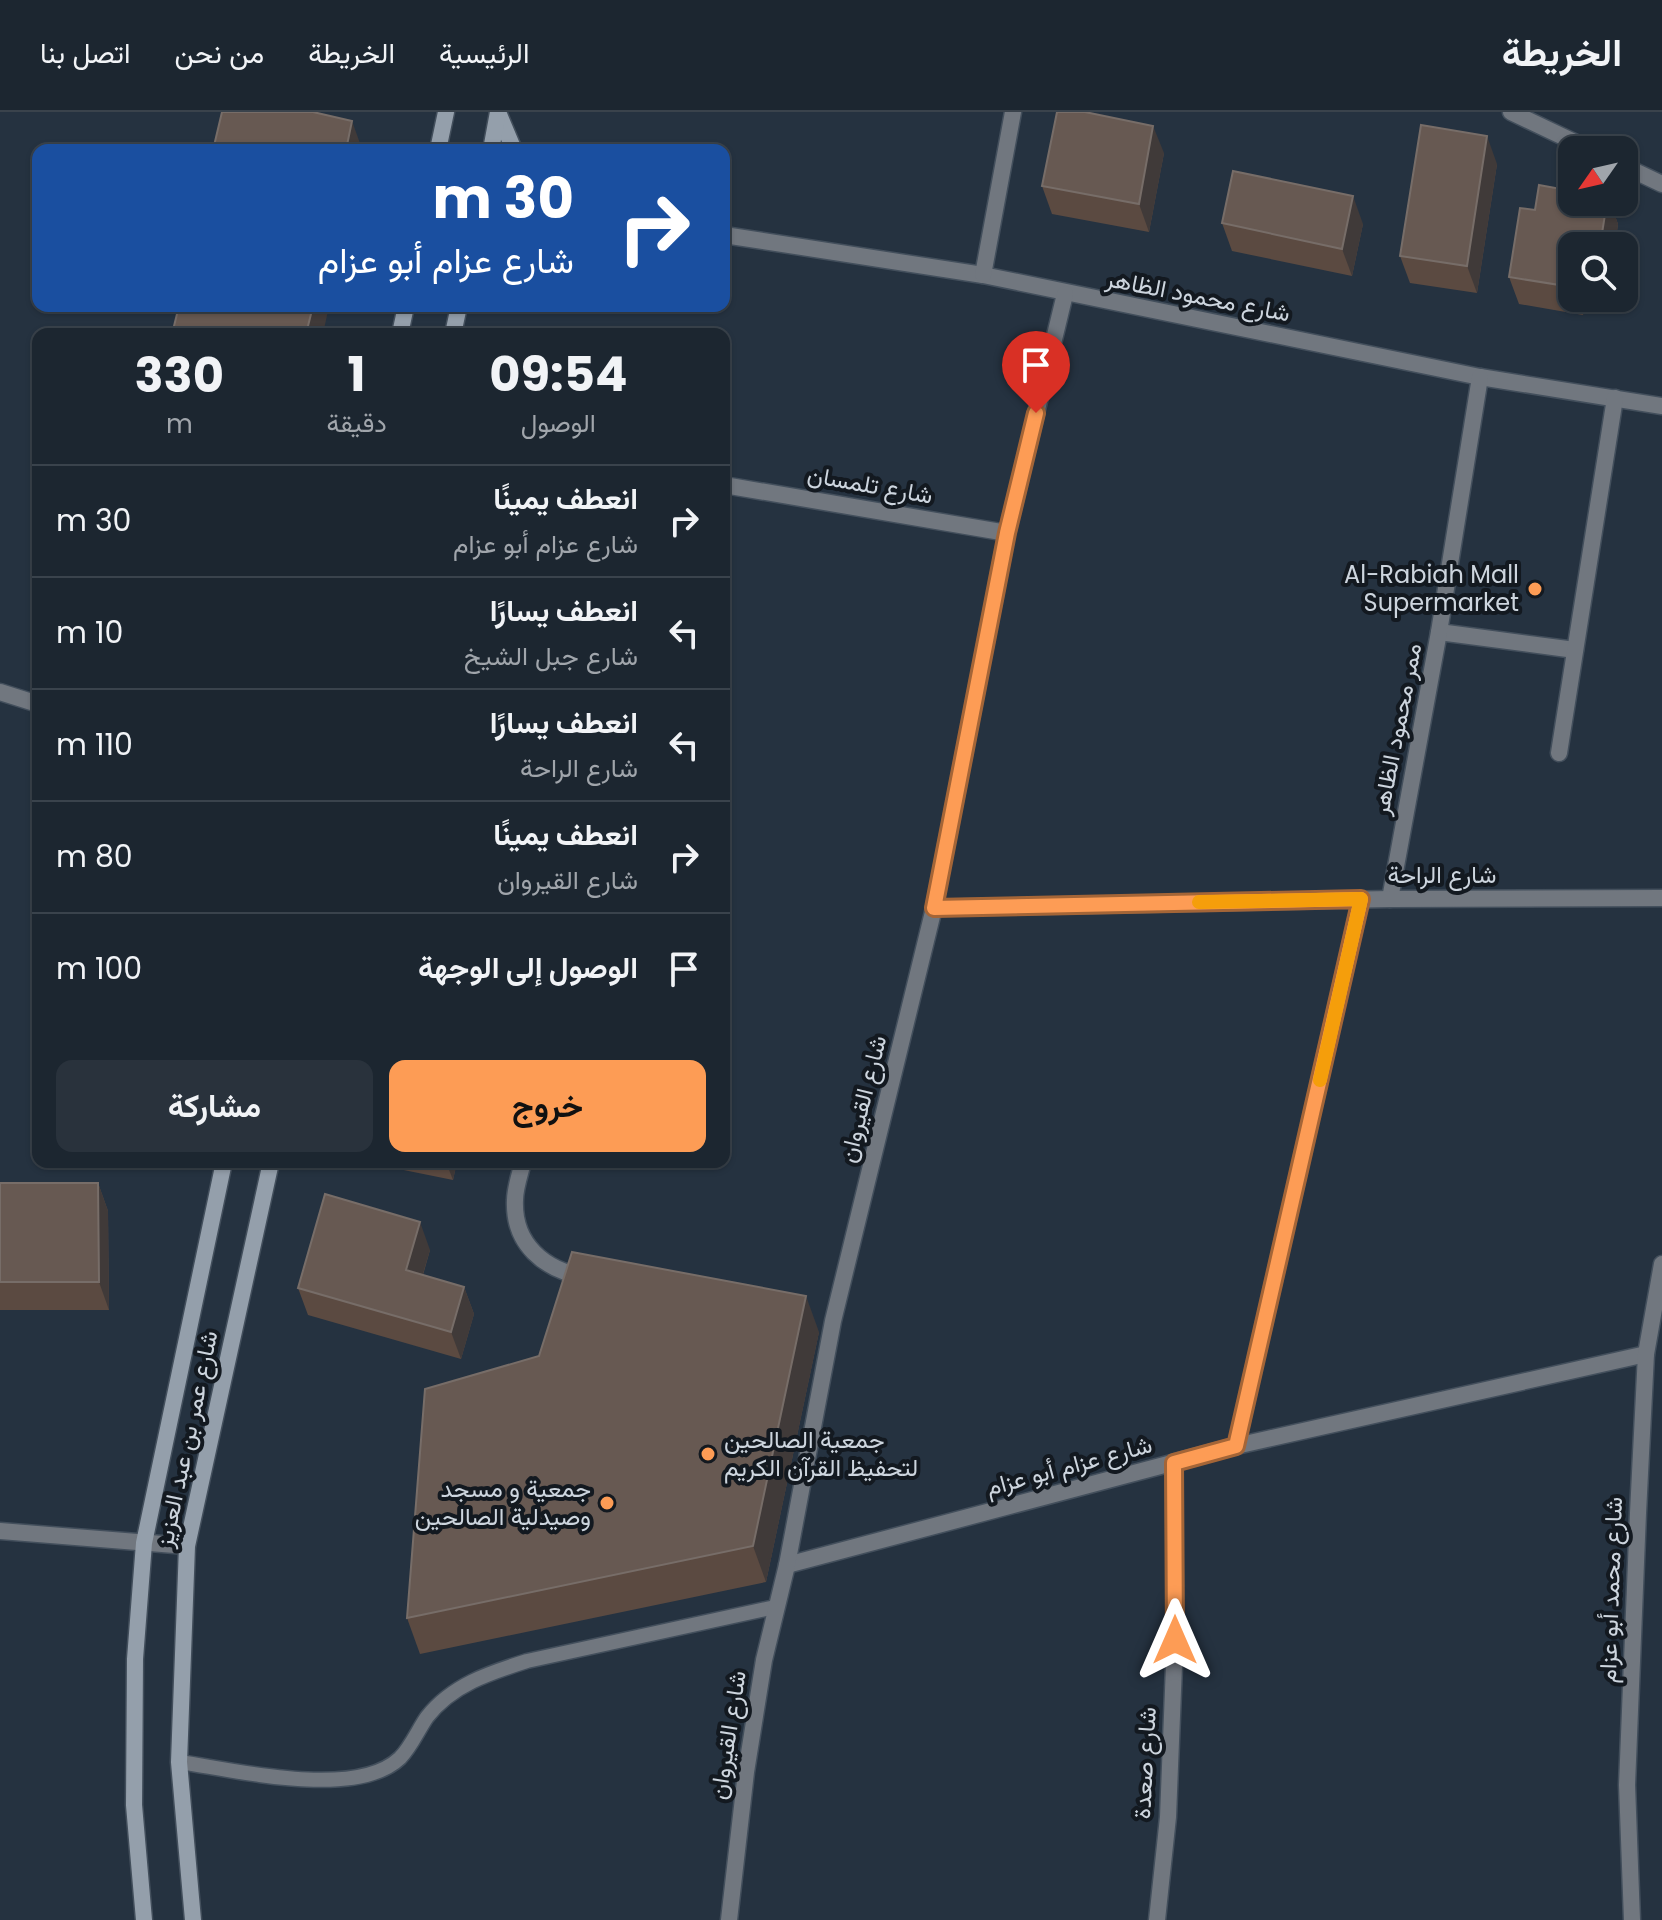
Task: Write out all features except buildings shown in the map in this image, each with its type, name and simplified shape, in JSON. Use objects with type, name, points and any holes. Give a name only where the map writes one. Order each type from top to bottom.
[{"type":"street","points":[[439,144],[446,112]]},
{"type":"street","points":[[492,144],[498,112]]},
{"type":"street","points":[[498,112],[511,144]]},
{"type":"street","points":[[983,275],[1013,112]]},
{"type":"street","points":[[1511,112],[1562,136]]},
{"type":"street","points":[[1638,173],[1662,184]]},
{"type":"street","name":"شارع محمود الظاهر","points":[[730,236],[983,275],[1480,377],[1662,406]]},
{"type":"street","name":"شارع القيروان","points":[[729,1920],[746,1772],[775,1607],[787,1565],[825,1320],[934,908],[1007,533],[1065,294]]},
{"type":"street","name":"ممر محمود الظاهر","points":[[1390,899],[1439,632],[1480,377]]},
{"type":"street","points":[[1559,753],[1615,398]]},
{"type":"street","name":"شارع تلمسان","points":[[730,486],[1007,533]]},
{"type":"street","points":[[1439,632],[1575,650]]},
{"type":"street","points":[[0,692],[32,702]]},
{"type":"street","name":"شارع الراحة","points":[[934,908],[1361,899],[1662,898]]},
{"type":"street","points":[[1236,1446],[1361,899]]},
{"type":"street","name":"شارع عمر بن عبد العزيز","points":[[144,1920],[134,1805],[135,1659],[144,1543],[223,1168]]},
{"type":"street","name":"شارع عمر بن عبد العزيز","points":[[193,1920],[179,1762],[187,1546],[270,1168]]},
{"type":"street","points":[[522,1168],[515,1201],[522,1236],[538,1259],[566,1281],[598,1279]]},
{"type":"street","name":"شارع محمد أبو عزام","points":[[1632,1920],[1627,1785],[1646,1354],[1662,1264]]},
{"type":"street","name":"شارع عزام أبو عزام","points":[[787,1565],[1236,1446],[1646,1354]]},
{"type":"street","name":"شارع صعدة","points":[[1157,1920],[1168,1817],[1175,1640],[1174,1463]]},
{"type":"street","points":[[0,1531],[187,1546]]},
{"type":"lane","points":[[179,1762],[334,1781],[370,1776],[400,1758],[429,1715],[457,1688],[495,1671],[527,1661],[775,1607]]},
{"type":"slow traffic","points":[[1199,902],[1361,899],[1320,1080]]},
{"type":"place","name":"Al-Rabiah Mall Supermarket","points":[[1535,589]]},
{"type":"place","name":"جمعية الصالحين لتحفيظ القرآن الكريم","points":[[708,1454]]},
{"type":"place","name":"جمعية و مسجد وصيدلية الصالحين","points":[[607,1503]]},
{"type":"route","points":[[1036,413],[1007,533],[934,908],[1361,899],[1236,1446],[1174,1463],[1175,1640]]}]
